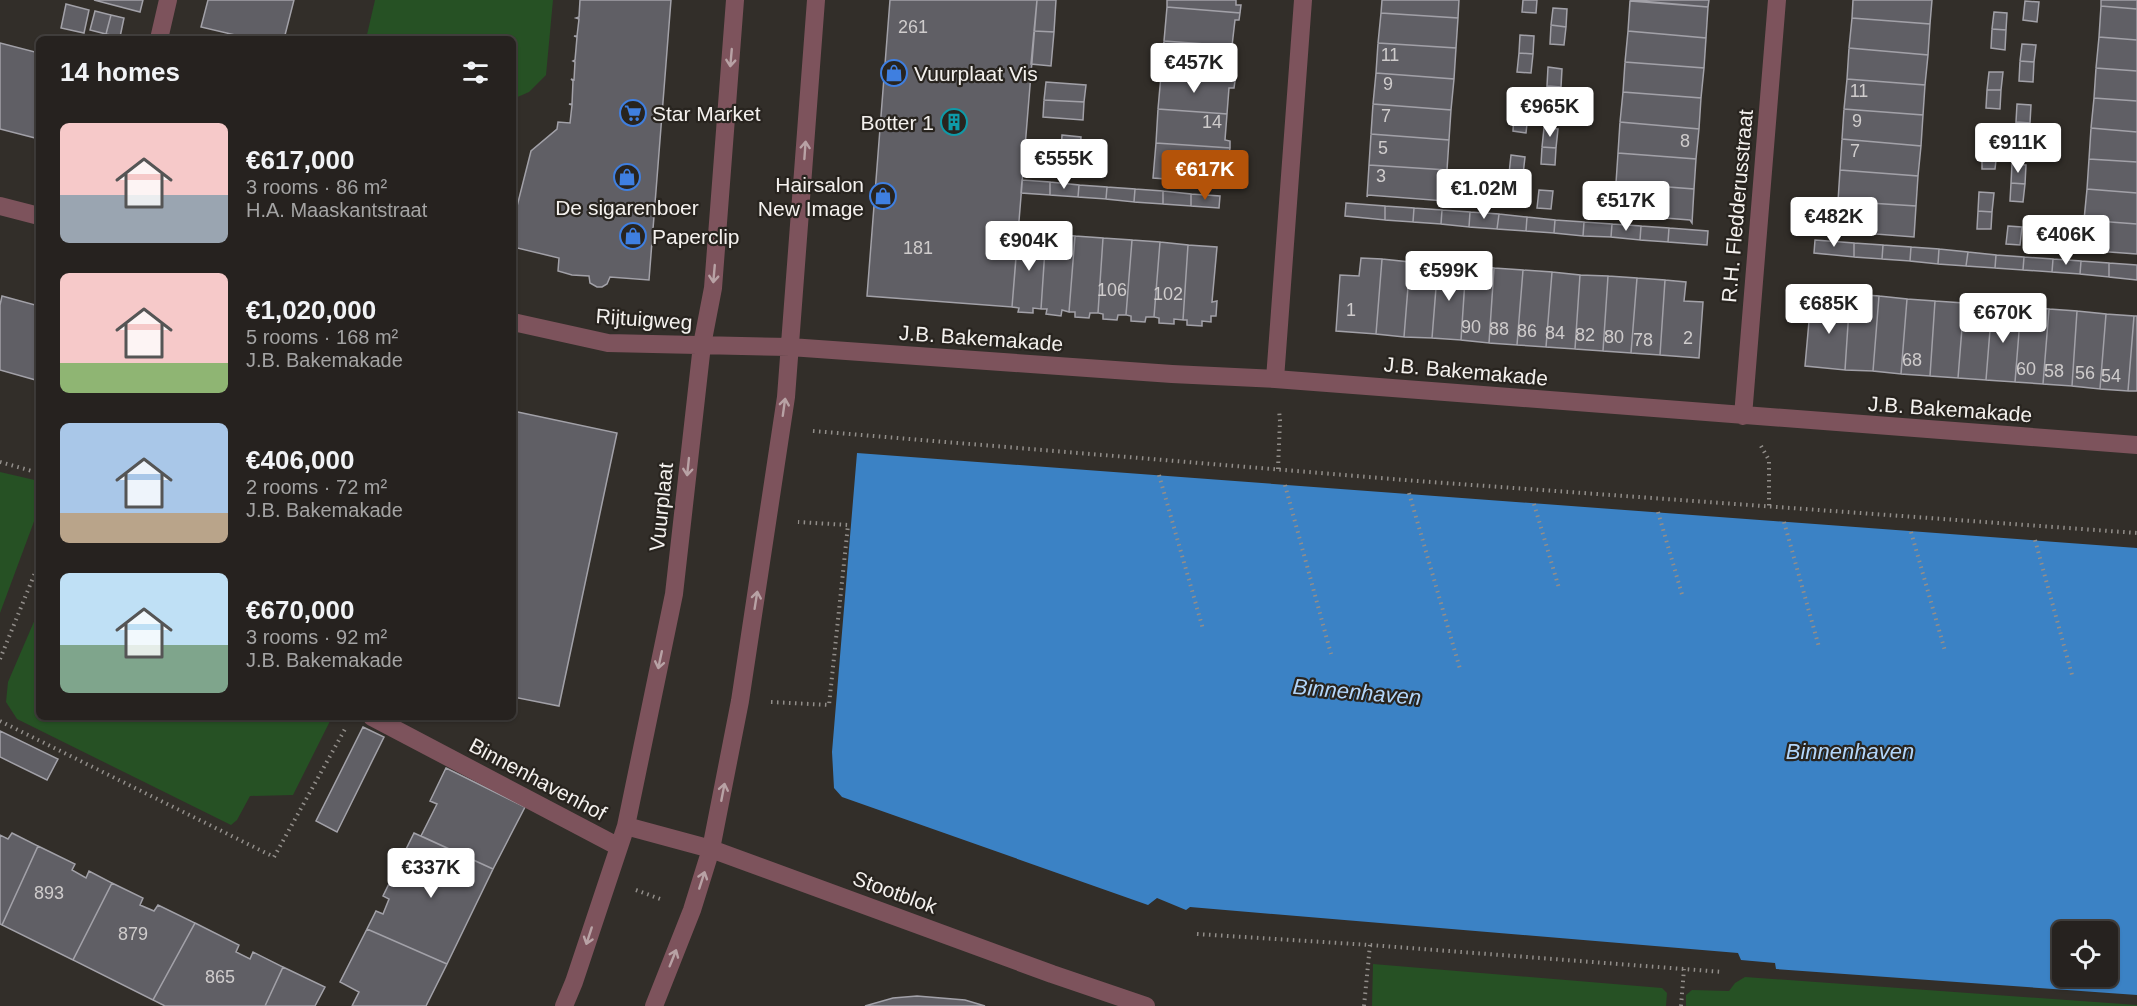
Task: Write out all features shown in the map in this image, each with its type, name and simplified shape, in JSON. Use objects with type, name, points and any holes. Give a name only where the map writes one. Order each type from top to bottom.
[{"type":"street","points":[[159,36],[168,0]]},
{"type":"street","name":"Vuurplaat","points":[[564,1006],[626,826],[674,594],[702,345],[713,288],[735,0]]},
{"type":"street","points":[[654,1006],[692,910],[711,849],[741,701],[781,429],[790,347],[816,0]]},
{"type":"street","points":[[1275,379],[1303,0]]},
{"type":"street","name":"R.H. Fledderusstraat","points":[[1743,416],[1777,0]]},
{"type":"street","points":[[0,206],[36,215]]},
{"type":"street","name":"Rijtuigweg","points":[[516,323],[608,343],[790,347]]},
{"type":"street","name":"J.B. Bakemakade","points":[[790,347],[1275,379],[2137,445]]},
{"type":"street","name":"Binnenhavenhof","points":[[378,720],[619,848]]},
{"type":"street","name":"Stootblok","points":[[626,826],[711,849],[1146,1006]]},
{"type":"path","points":[[1275,379],[1280,421],[1278,469]]},
{"type":"path","points":[[1743,416],[1769,460],[1769,506]]},
{"type":"path","points":[[781,429],[1278,469],[2137,533]]},
{"type":"path","points":[[0,462],[36,472]]},
{"type":"path","points":[[1159,475],[1203,629]]},
{"type":"path","points":[[1286,485],[1331,654]]},
{"type":"path","points":[[1409,494],[1460,669]]},
{"type":"path","points":[[1534,504],[1558,588]]},
{"type":"path","points":[[1658,512],[1683,598]]},
{"type":"path","points":[[1784,522],[1819,647]]},
{"type":"path","points":[[741,701],[829,705],[848,525],[826,523]]},
{"type":"path","points":[[1911,532],[1945,651]]},
{"type":"path","points":[[2035,540],[2072,675]]},
{"type":"path","points":[[0,659],[36,570]]},
{"type":"path","points":[[0,721],[274,857],[345,727]]},
{"type":"path","points":[[607,880],[692,910]]},
{"type":"path","points":[[1197,934],[1723,972]]},
{"type":"path","points":[[1364,1006],[1370,945]]},
{"type":"path","points":[[1681,1006],[1684,969]]},
{"type":"green space","points":[[375,0],[553,0],[546,75],[529,92],[516,98],[516,36],[367,36]]},
{"type":"green space","points":[[0,472],[36,480],[36,516],[0,613]]},
{"type":"green space","points":[[36,617],[36,720],[330,720],[293,795],[250,796],[237,820],[231,825],[17,719],[6,702],[8,682]]},
{"type":"green space","points":[[1373,964],[1662,988],[1667,993],[1666,1006],[1372,1006]]},
{"type":"green space","points":[[1745,977],[2137,1006],[1686,1006],[1686,995],[1692,990],[1729,991],[1735,983]]},
{"type":"water","name":"Binnenhaven","points":[[857,453],[2137,548],[2137,995],[1776,969],[1775,963],[1741,960],[1738,953],[1190,907],[1186,910],[1157,898],[1148,905],[842,797],[834,788],[832,752]]},
{"type":"building","points":[[94,0],[143,0],[140,12]]},
{"type":"building","points":[[208,0],[294,0],[285,36],[239,36],[201,27]]},
{"type":"building","points":[[580,0],[671,0],[649,280],[610,277],[607,284],[597,287],[590,283],[589,276],[558,271],[559,258],[516,248],[516,210],[531,151],[557,129],[558,122],[570,123],[572,105],[569,104],[572,104],[573,81],[571,79],[574,80],[575,62],[573,61],[575,60],[577,37],[574,36],[577,36],[579,19],[576,18],[579,17]]},
{"type":"building","name":"Botter 1","points":[[890,0],[1037,0],[1012,307],[867,296]]},
{"type":"building","points":[[1037,0],[1056,0],[1054,32],[1034,31]]},
{"type":"building","points":[[1167,0],[1236,0],[1236,5],[1241,5],[1240,13],[1167,7]]},
{"type":"building","points":[[1382,0],[1459,0],[1458,18],[1381,13]]},
{"type":"building","points":[[1523,0],[1537,0],[1536,13],[1522,12]]},
{"type":"building","points":[[1630,0],[1709,0],[1708,7]]},
{"type":"building","points":[[1853,0],[1932,0],[1930,24],[1852,18]]},
{"type":"building","points":[[2101,0],[2137,0],[2137,9],[2101,6]]},
{"type":"building","points":[[1630,1],[1708,7],[1706,38],[1628,31]]},
{"type":"building","points":[[2025,1],[2039,2],[2037,22],[2023,20]]},
{"type":"building","points":[[66,4],[89,10],[84,33],[61,28]]},
{"type":"building","points":[[2101,6],[2137,9],[2137,40],[2099,37]]},
{"type":"building","points":[[1167,7],[1240,13],[1239,20],[1235,20],[1232,46],[1164,41]]},
{"type":"building","points":[[1553,8],[1567,9],[1566,27],[1551,25]]},
{"type":"building","points":[[95,11],[111,15],[106,34],[90,30]]},
{"type":"building","points":[[1994,12],[2007,13],[2006,30],[1992,29]]},
{"type":"building","points":[[1381,13],[1458,18],[1456,48],[1378,43]]},
{"type":"building","points":[[111,15],[124,18],[120,36],[106,34]]},
{"type":"building","points":[[1852,18],[1930,24],[1928,55],[1849,48]]},
{"type":"building","points":[[1551,25],[1566,27],[1564,45],[1550,44]]},
{"type":"building","points":[[1992,29],[2006,30],[2005,50],[1991,48]]},
{"type":"building","points":[[1034,31],[1054,32],[1051,66],[1031,64]]},
{"type":"building","points":[[1628,31],[1706,38],[1704,68],[1625,62]]},
{"type":"building","points":[[1520,35],[1534,36],[1533,54],[1519,53]]},
{"type":"building","points":[[2099,37],[2137,40],[2137,71],[2096,68]]},
{"type":"building","points":[[1164,41],[1232,46],[1230,73],[1236,73],[1235,81],[1161,75]]},
{"type":"building","points":[[0,43],[36,52],[36,138],[0,129]]},
{"type":"building","points":[[1378,43],[1456,48],[1454,79],[1376,73]]},
{"type":"building","points":[[2022,44],[2036,45],[2034,62],[2020,61]]},
{"type":"building","points":[[1849,48],[1928,55],[1925,85],[1847,79]]},
{"type":"building","points":[[1519,53],[1533,54],[1531,73],[1517,72]]},
{"type":"building","points":[[2020,61],[2034,62],[2033,82],[2019,81]]},
{"type":"building","points":[[1625,62],[1704,68],[1701,98],[1623,92]]},
{"type":"building","points":[[1548,67],[1562,69],[1561,87],[1547,86]]},
{"type":"building","points":[[2096,68],[2137,71],[2137,101],[2094,98]]},
{"type":"building","points":[[1989,72],[2003,72],[2001,90],[1987,90]]},
{"type":"building","points":[[1376,73],[1454,79],[1451,110],[1373,104]]},
{"type":"building","points":[[1161,75],[1235,81],[1234,88],[1229,88],[1227,114],[1158,109]]},
{"type":"building","points":[[1847,79],[1925,85],[1923,115],[1844,109]]},
{"type":"building","points":[[1046,82],[1086,85],[1084,102],[1044,100]]},
{"type":"building","points":[[1547,86],[1561,87],[1559,105],[1546,104]]},
{"type":"building","points":[[1987,90],[2001,90],[2000,109],[1986,108]]},
{"type":"building","points":[[1623,92],[1701,98],[1699,129],[1620,122]]},
{"type":"building","points":[[1515,95],[1529,96],[1528,115],[1514,114]]},
{"type":"building","points":[[2094,98],[2137,101],[2137,132],[2091,128]]},
{"type":"building","points":[[1044,100],[1084,102],[1083,120],[1043,117]]},
{"type":"building","points":[[1373,104],[1451,110],[1449,140],[1371,134]]},
{"type":"building","points":[[2017,104],[2031,105],[2030,123],[2016,122]]},
{"type":"building","points":[[1158,109],[1227,114],[1225,140],[1230,141],[1230,148],[1156,143]]},
{"type":"building","points":[[1844,109],[1923,115],[1921,146],[1842,139]]},
{"type":"building","points":[[1514,114],[1528,115],[1526,133],[1513,131]]},
{"type":"building","points":[[1620,122],[1699,129],[1696,159],[1618,153]]},
{"type":"building","points":[[2016,122],[2030,123],[2028,142],[2014,140]]},
{"type":"building","points":[[1544,128],[1558,129],[1556,148],[1542,147]]},
{"type":"building","points":[[2091,128],[2137,132],[2137,162],[2089,159]]},
{"type":"building","points":[[1984,132],[1998,133],[1997,152],[1982,150]]},
{"type":"building","points":[[1371,134],[1449,140],[1447,170],[1369,165]]},
{"type":"building","points":[[1062,135],[1081,137],[1080,154],[1061,152]]},
{"type":"building","points":[[1842,139],[1921,146],[1918,176],[1840,170]]},
{"type":"building","points":[[1156,143],[1230,148],[1229,156],[1224,156],[1222,183],[1153,178]]},
{"type":"building","points":[[1542,147],[1556,148],[1555,165],[1541,164]]},
{"type":"building","points":[[1982,150],[1997,152],[1995,169],[1982,169]]},
{"type":"building","points":[[1041,151],[1080,154],[1079,172],[1039,169]]},
{"type":"building","points":[[1618,153],[1696,159],[1694,189],[1616,183]]},
{"type":"building","points":[[1511,155],[1525,157],[1523,175],[1509,174]]},
{"type":"building","points":[[2089,159],[2137,162],[2137,193],[2087,189]]},
{"type":"building","points":[[2012,164],[2026,165],[2025,184],[2011,183]]},
{"type":"building","points":[[1369,165],[1447,170],[1445,201],[1368,195],[1367,197]]},
{"type":"building","points":[[1840,170],[1918,176],[1916,206],[1838,201]]},
{"type":"building","points":[[1509,174],[1523,175],[1522,193],[1508,192]]},
{"type":"building","points":[[1022,180],[1050,182],[1050,195],[1021,193]]},
{"type":"building","points":[[1050,182],[1079,185],[1078,197],[1050,195]]},
{"type":"building","points":[[1616,183],[1694,189],[1692,223],[1690,220],[1613,214]]},
{"type":"building","points":[[2011,183],[2025,184],[2023,202],[2010,201]]},
{"type":"building","points":[[1079,185],[1107,187],[1106,199],[1078,197]]},
{"type":"building","points":[[1107,187],[1135,189],[1134,202],[1106,199]]},
{"type":"building","points":[[1135,189],[1163,191],[1163,204],[1134,202]]},
{"type":"building","points":[[2087,189],[2137,193],[2137,224],[2084,220]]},
{"type":"building","points":[[1539,190],[1553,191],[1551,209],[1537,208]]},
{"type":"building","points":[[1163,191],[1191,194],[1191,206],[1163,204]]},
{"type":"building","points":[[1979,192],[1994,193],[1992,212],[1978,211]]},
{"type":"building","points":[[1191,194],[1220,196],[1219,208],[1191,206]]},
{"type":"building","points":[[1838,201],[1916,206],[1914,237],[1837,231],[1835,235]]},
{"type":"building","points":[[1346,203],[1385,206],[1385,220],[1345,216]]},
{"type":"building","points":[[1385,206],[1414,208],[1413,222],[1385,220]]},
{"type":"building","points":[[1414,208],[1442,210],[1441,224],[1413,222]]},
{"type":"building","points":[[1442,210],[1470,212],[1469,227],[1441,224]]},
{"type":"building","points":[[1978,211],[1992,212],[1991,229],[1977,229]]},
{"type":"building","points":[[1470,212],[1499,214],[1497,229],[1469,227]]},
{"type":"building","points":[[1499,214],[1527,217],[1526,231],[1497,229]]},
{"type":"building","points":[[1527,217],[1555,220],[1554,233],[1526,231]]},
{"type":"building","points":[[1555,220],[1584,222],[1583,236],[1554,233]]},
{"type":"building","points":[[2084,220],[2137,224],[2137,254],[2082,250]]},
{"type":"building","points":[[1584,222],[1612,224],[1611,237],[1583,236]]},
{"type":"building","points":[[1612,224],[1641,226],[1640,240],[1611,237]]},
{"type":"building","points":[[1641,226],[1669,228],[1668,242],[1640,240]]},
{"type":"building","points":[[2008,226],[2022,227],[2020,245],[2006,244]]},
{"type":"building","points":[[1669,228],[1708,231],[1707,245],[1668,242]]},
{"type":"building","points":[[1018,232],[1046,234],[1041,309],[1033,308],[1033,313],[1018,312],[1019,308],[1012,307]]},
{"type":"building","points":[[1046,234],[1075,236],[1069,312],[1062,310],[1061,316],[1046,314],[1047,309],[1041,309]]},
{"type":"building","points":[[1075,236],[1103,238],[1098,313],[1090,313],[1089,318],[1075,317],[1075,312],[1069,312]]},
{"type":"building","points":[[1103,238],[1132,240],[1126,315],[1118,315],[1117,320],[1103,319],[1103,314],[1098,313]]},
{"type":"building","points":[[1132,240],[1160,242],[1154,317],[1146,317],[1145,322],[1131,321],[1131,316],[1126,315]]},
{"type":"building","points":[[1815,240],[1854,243],[1854,257],[1814,253]]},
{"type":"building","points":[[1160,242],[1188,245],[1183,320],[1174,319],[1174,324],[1159,323],[1159,318],[1154,317]]},
{"type":"building","points":[[1854,243],[1883,245],[1882,259],[1854,257]]},
{"type":"building","points":[[1188,245],[1217,247],[1212,302],[1217,301],[1216,316],[1211,316],[1211,322],[1202,321],[1202,326],[1187,325],[1187,320],[1183,320]]},
{"type":"building","points":[[1883,245],[1911,247],[1910,261],[1882,259]]},
{"type":"building","points":[[1911,247],[1939,249],[1938,264],[1910,261]]},
{"type":"building","points":[[1939,249],[1968,252],[1966,266],[1938,264]]},
{"type":"building","points":[[1968,252],[1996,255],[1995,268],[1966,266]]},
{"type":"building","points":[[1996,255],[2024,257],[2023,270],[1995,268]]},
{"type":"building","points":[[2024,257],[2053,259],[2052,272],[2023,270]]},
{"type":"building","points":[[1361,258],[1382,259],[1376,334],[1336,331],[1340,275],[1359,276]]},
{"type":"building","points":[[1382,259],[1410,262],[1404,337],[1376,334]]},
{"type":"building","points":[[2053,259],[2081,261],[2080,274],[2052,272]]},
{"type":"building","points":[[2081,261],[2109,263],[2109,277],[2080,274]]},
{"type":"building","points":[[1410,262],[1438,263],[1432,338],[1404,337]]},
{"type":"building","points":[[1438,263],[1466,265],[1461,340],[1432,338]]},
{"type":"building","points":[[2109,263],[2137,265],[2137,280],[2109,277]]},
{"type":"building","points":[[1466,265],[1494,268],[1489,343],[1461,340]]},
{"type":"building","points":[[1494,268],[1523,270],[1517,345],[1489,343]]},
{"type":"building","points":[[1523,270],[1552,272],[1546,347],[1517,345]]},
{"type":"building","points":[[1552,272],[1580,275],[1575,349],[1546,347]]},
{"type":"building","points":[[1580,275],[1608,276],[1603,351],[1575,349]]},
{"type":"building","points":[[1608,276],[1637,278],[1631,353],[1603,351]]},
{"type":"building","points":[[1637,278],[1665,280],[1660,355],[1631,353]]},
{"type":"building","points":[[1665,280],[1686,282],[1684,301],[1703,302],[1699,358],[1660,355]]},
{"type":"building","points":[[1830,293],[1850,294],[1845,370],[1805,366],[1810,310],[1829,312]]},
{"type":"building","points":[[1850,294],[1879,296],[1873,371],[1845,370]]},
{"type":"building","points":[[2,296],[36,305],[36,380],[0,370]]},
{"type":"building","points":[[1879,296],[1907,299],[1901,374],[1873,371]]},
{"type":"building","points":[[1907,299],[1935,301],[1930,376],[1901,374]]},
{"type":"building","points":[[1935,301],[1964,303],[1958,378],[1930,376]]},
{"type":"building","points":[[1964,303],[1992,305],[1986,380],[1958,378]]},
{"type":"building","points":[[1992,305],[2021,307],[2015,382],[1986,380]]},
{"type":"building","points":[[2021,307],[2049,309],[2043,384],[2015,382]]},
{"type":"building","points":[[2049,309],[2077,311],[2072,386],[2043,384]]},
{"type":"building","points":[[2077,311],[2106,314],[2100,389],[2072,386]]},
{"type":"building","points":[[2106,314],[2134,316],[2128,391],[2100,389]]},
{"type":"building","points":[[2134,316],[2137,316],[2137,391],[2128,391]]},
{"type":"building","points":[[516,412],[617,433],[559,706],[516,698]]},
{"type":"building","points":[[363,727],[384,737],[337,832],[316,821]]},
{"type":"building","points":[[0,731],[58,759],[47,780],[0,757]]},
{"type":"building","points":[[446,768],[525,807],[493,869],[421,836],[437,804],[430,801]]},
{"type":"building","points":[[12,833],[38,846],[2,925],[0,924],[0,835],[8,839]]},
{"type":"building","points":[[414,833],[493,869],[447,964],[367,929],[376,911],[383,914],[389,899],[383,896]]},
{"type":"building","points":[[38,846],[75,864],[72,870],[86,878],[89,871],[112,883],[73,960],[2,925]]},
{"type":"building","points":[[112,883],[143,898],[140,905],[154,911],[158,905],[195,923],[153,1000],[73,960]]},
{"type":"building","points":[[195,923],[239,945],[236,952],[250,959],[253,952],[283,967],[265,1006],[165,1006],[153,1000]]},
{"type":"building","points":[[367,929],[447,964],[426,1006],[352,1006],[359,992],[340,982]]},
{"type":"building","points":[[283,967],[325,987],[315,1006],[265,1006]]},
{"type":"building","points":[[917,996],[965,1000],[985,1006],[865,1006],[893,998]]},
{"type":"place","name":"Vuurplaat Vis","points":[[894,73]]},
{"type":"place","name":"Star Market","points":[[633,113]]},
{"type":"place","name":"Botter 1","points":[[954,122]]},
{"type":"place","name":"De sigarenboer","points":[[627,177]]},
{"type":"place","name":"Hairsalon New Image","points":[[883,196]]},
{"type":"place","name":"Paperclip","points":[[633,236]]}]
